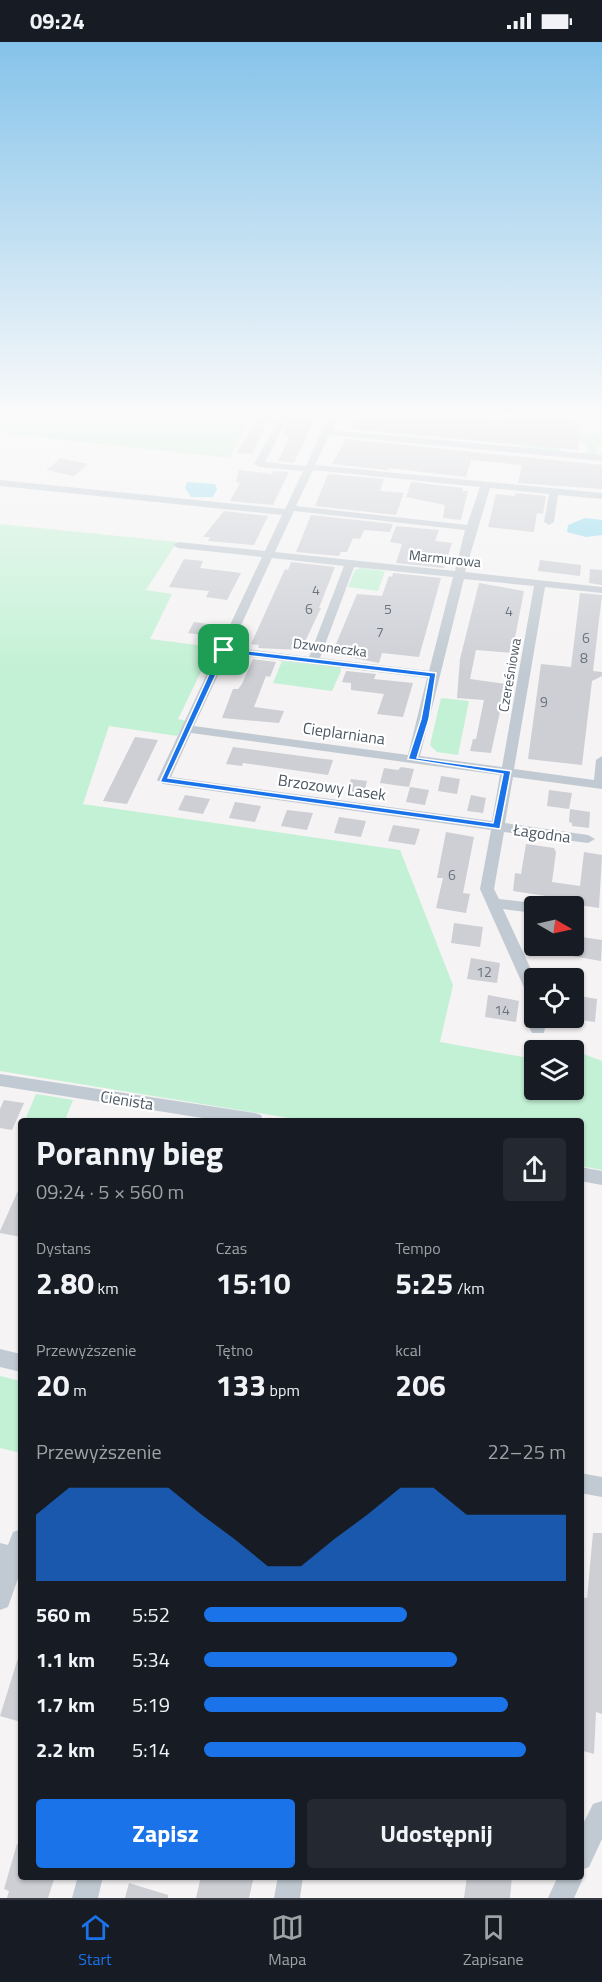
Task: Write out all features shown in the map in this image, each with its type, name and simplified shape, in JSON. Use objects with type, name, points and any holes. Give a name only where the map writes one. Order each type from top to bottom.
[{"type":"street","points":[[150,500],[289,510],[471,528]]},
{"type":"street","points":[[189,729],[294,500]]},
{"type":"street","points":[[412,759],[425,719],[471,528],[481,500]]},
{"type":"street","points":[[549,522],[553,500]]},
{"type":"street","name":"Marmurowa","points":[[178,545],[602,590]]},
{"type":"street","points":[[314,660],[350,563]]},
{"type":"street","name":"Czereśniowa","points":[[508,772],[540,583]]},
{"type":"street","name":"Dzwoneczka","points":[[224,650],[434,675]]},
{"type":"street","name":"Cieplarniana","points":[[189,729],[601,785]]},
{"type":"street","name":"Brzozowy Lasek","points":[[189,729],[163,780],[497,827]]},
{"type":"street","points":[[601,785],[602,760]]},
{"type":"street","name":"Łagodna","points":[[508,772],[487,889],[524,971]]},
{"type":"street","name":"Łagodna","points":[[497,827],[588,839]]},
{"type":"street","points":[[492,903],[524,907]]},
{"type":"street","name":"Cienista","points":[[0,1080],[161,1113],[228,1118]]},
{"type":"street","points":[[584,1175],[602,1178]]},
{"type":"street","points":[[0,1358],[18,1361]]},
{"type":"street","points":[[584,1484],[602,1487]]},
{"type":"street","points":[[0,1599],[14,1552]]},
{"type":"street","points":[[584,1850],[602,1813]]},
{"type":"street","points":[[85,1898],[90,1880]]},
{"type":"street","points":[[288,1898],[290,1880]]},
{"type":"street","points":[[561,1898],[570,1880]]},
{"type":"green space","points":[[0,524],[177,542],[146,590],[172,594],[150,639],[213,647],[178,719],[187,721],[177,736],[109,726],[83,804],[400,850],[453,985],[440,1042],[524,1057],[524,1100],[584,1100],[584,1054],[602,1061],[602,1170],[584,1167],[584,1118],[289,1118],[0,1071]]},
{"type":"green space","points":[[361,568],[385,571],[378,591],[348,587],[355,570]]},
{"type":"green space","points":[[282,661],[340,667],[341,671],[332,691],[273,683]]},
{"type":"green space","points":[[441,698],[469,701],[458,755],[437,752],[430,745]]},
{"type":"green space","points":[[36,1094],[73,1100],[66,1118],[26,1118]]},
{"type":"green space","points":[[0,1376],[18,1380],[18,1452],[0,1448]]},
{"type":"water","points":[[585,518],[602,520],[602,535],[586,537],[567,532],[568,525]]},
{"type":"building","points":[[231,500],[276,500],[273,505]]},
{"type":"building","points":[[318,500],[402,500],[396,515],[315,506]]},
{"type":"building","points":[[419,500],[466,500],[461,520],[443,518],[445,505]]},
{"type":"building","points":[[495,500],[545,500],[543,514],[537,513],[534,532],[488,527]]},
{"type":"building","points":[[224,511],[268,516],[254,545],[208,541],[210,537],[203,537]]},
{"type":"building","points":[[311,515],[393,524],[390,532],[364,530],[360,539],[353,538],[347,552],[341,552],[339,556],[296,552]]},
{"type":"building","points":[[396,526],[439,530],[435,541],[452,543],[444,568],[396,563],[402,544],[390,542]]},
{"type":"building","points":[[184,559],[203,561],[200,568],[241,573],[227,600],[206,597],[209,591],[169,587]]},
{"type":"building","points":[[540,560],[581,565],[580,576],[538,571]]},
{"type":"building","points":[[291,562],[335,567],[319,608],[321,608],[301,650],[258,648],[259,645],[251,644],[285,569],[288,570]]},
{"type":"building","points":[[590,569],[602,570],[602,585],[589,583]]},
{"type":"building","points":[[393,573],[441,578],[419,657],[382,653],[379,663],[339,655],[333,651],[357,594],[382,596],[389,576],[392,577]]},
{"type":"building","points":[[479,583],[524,591],[512,653],[476,650],[470,679],[506,684],[491,753],[470,751],[473,739],[476,739],[484,700],[457,698],[460,659]]},
{"type":"building","points":[[580,593],[602,595],[593,671],[602,672],[602,676],[592,681],[582,765],[528,759],[541,664],[571,667]]},
{"type":"building","points":[[194,622],[215,625],[209,636],[188,633]]},
{"type":"building","points":[[253,659],[276,662],[270,677],[266,676],[254,707],[284,711],[279,723],[222,718],[233,689],[238,689],[242,684]]},
{"type":"building","points":[[346,671],[376,674],[374,679],[413,683],[403,717],[377,714],[384,694],[351,690],[351,683],[342,682]]},
{"type":"building","points":[[135,737],[158,740],[127,804],[103,801]]},
{"type":"building","points":[[233,747],[333,760],[328,775],[243,763],[242,766],[226,764]]},
{"type":"building","points":[[401,767],[414,769],[409,787],[380,783],[384,768],[398,770]]},
{"type":"building","points":[[441,776],[460,779],[457,794],[438,791]]},
{"type":"building","points":[[351,779],[367,781],[364,793],[347,791]]},
{"type":"building","points":[[410,787],[429,790],[425,805],[406,802]]},
{"type":"building","points":[[549,790],[572,793],[569,809],[547,806]]},
{"type":"building","points":[[185,795],[210,799],[203,814],[178,810]]},
{"type":"building","points":[[471,795],[486,798],[483,813],[467,811]]},
{"type":"building","points":[[235,802],[261,806],[255,822],[229,818]]},
{"type":"building","points":[[570,809],[590,812],[589,828],[572,826],[569,822]]},
{"type":"building","points":[[287,810],[313,813],[307,830],[281,826]]},
{"type":"building","points":[[339,817],[366,821],[361,837],[334,833]]},
{"type":"building","points":[[393,825],[420,829],[415,845],[388,841]]},
{"type":"building","points":[[446,832],[474,837],[463,893],[470,894],[466,913],[436,908],[443,878],[437,878]]},
{"type":"building","points":[[526,844],[554,848],[556,852],[552,882],[580,886],[584,852],[602,855],[599,908],[584,906],[584,896],[546,896],[513,891],[515,873],[521,874]]},
{"type":"building","points":[[454,923],[483,927],[480,947],[451,943]]},
{"type":"building","points":[[584,937],[602,940],[601,961],[572,956],[584,956]]},
{"type":"building","points":[[471,958],[500,963],[497,983],[467,979]]},
{"type":"building","points":[[488,995],[519,1001],[516,1022],[485,1017]]},
{"type":"building","points":[[584,997],[597,999],[595,1022],[584,1020]]},
{"type":"building","points":[[4,1100],[24,1103],[12,1130],[0,1128],[0,1109]]},
{"type":"building","points":[[18,1191],[18,1236],[0,1233]]},
{"type":"building","points":[[593,1533],[602,1533],[602,1714],[596,1712],[594,1754],[584,1751],[584,1598],[587,1598]]},
{"type":"building","points":[[18,1658],[18,1721],[0,1716]]},
{"type":"building","points":[[17,1844],[18,1880],[54,1880],[48,1898],[7,1898],[9,1891],[4,1889]]},
{"type":"building","points":[[200,1880],[253,1880],[249,1898],[196,1898]]},
{"type":"building","points":[[466,1880],[512,1880],[510,1898],[464,1898]]},
{"type":"building","points":[[129,1883],[168,1895],[168,1898],[125,1898]]},
{"type":"route","points":[[224,650],[434,675],[425,719],[412,759],[508,772],[497,827],[163,780],[189,729],[206,686],[224,650]]}]
